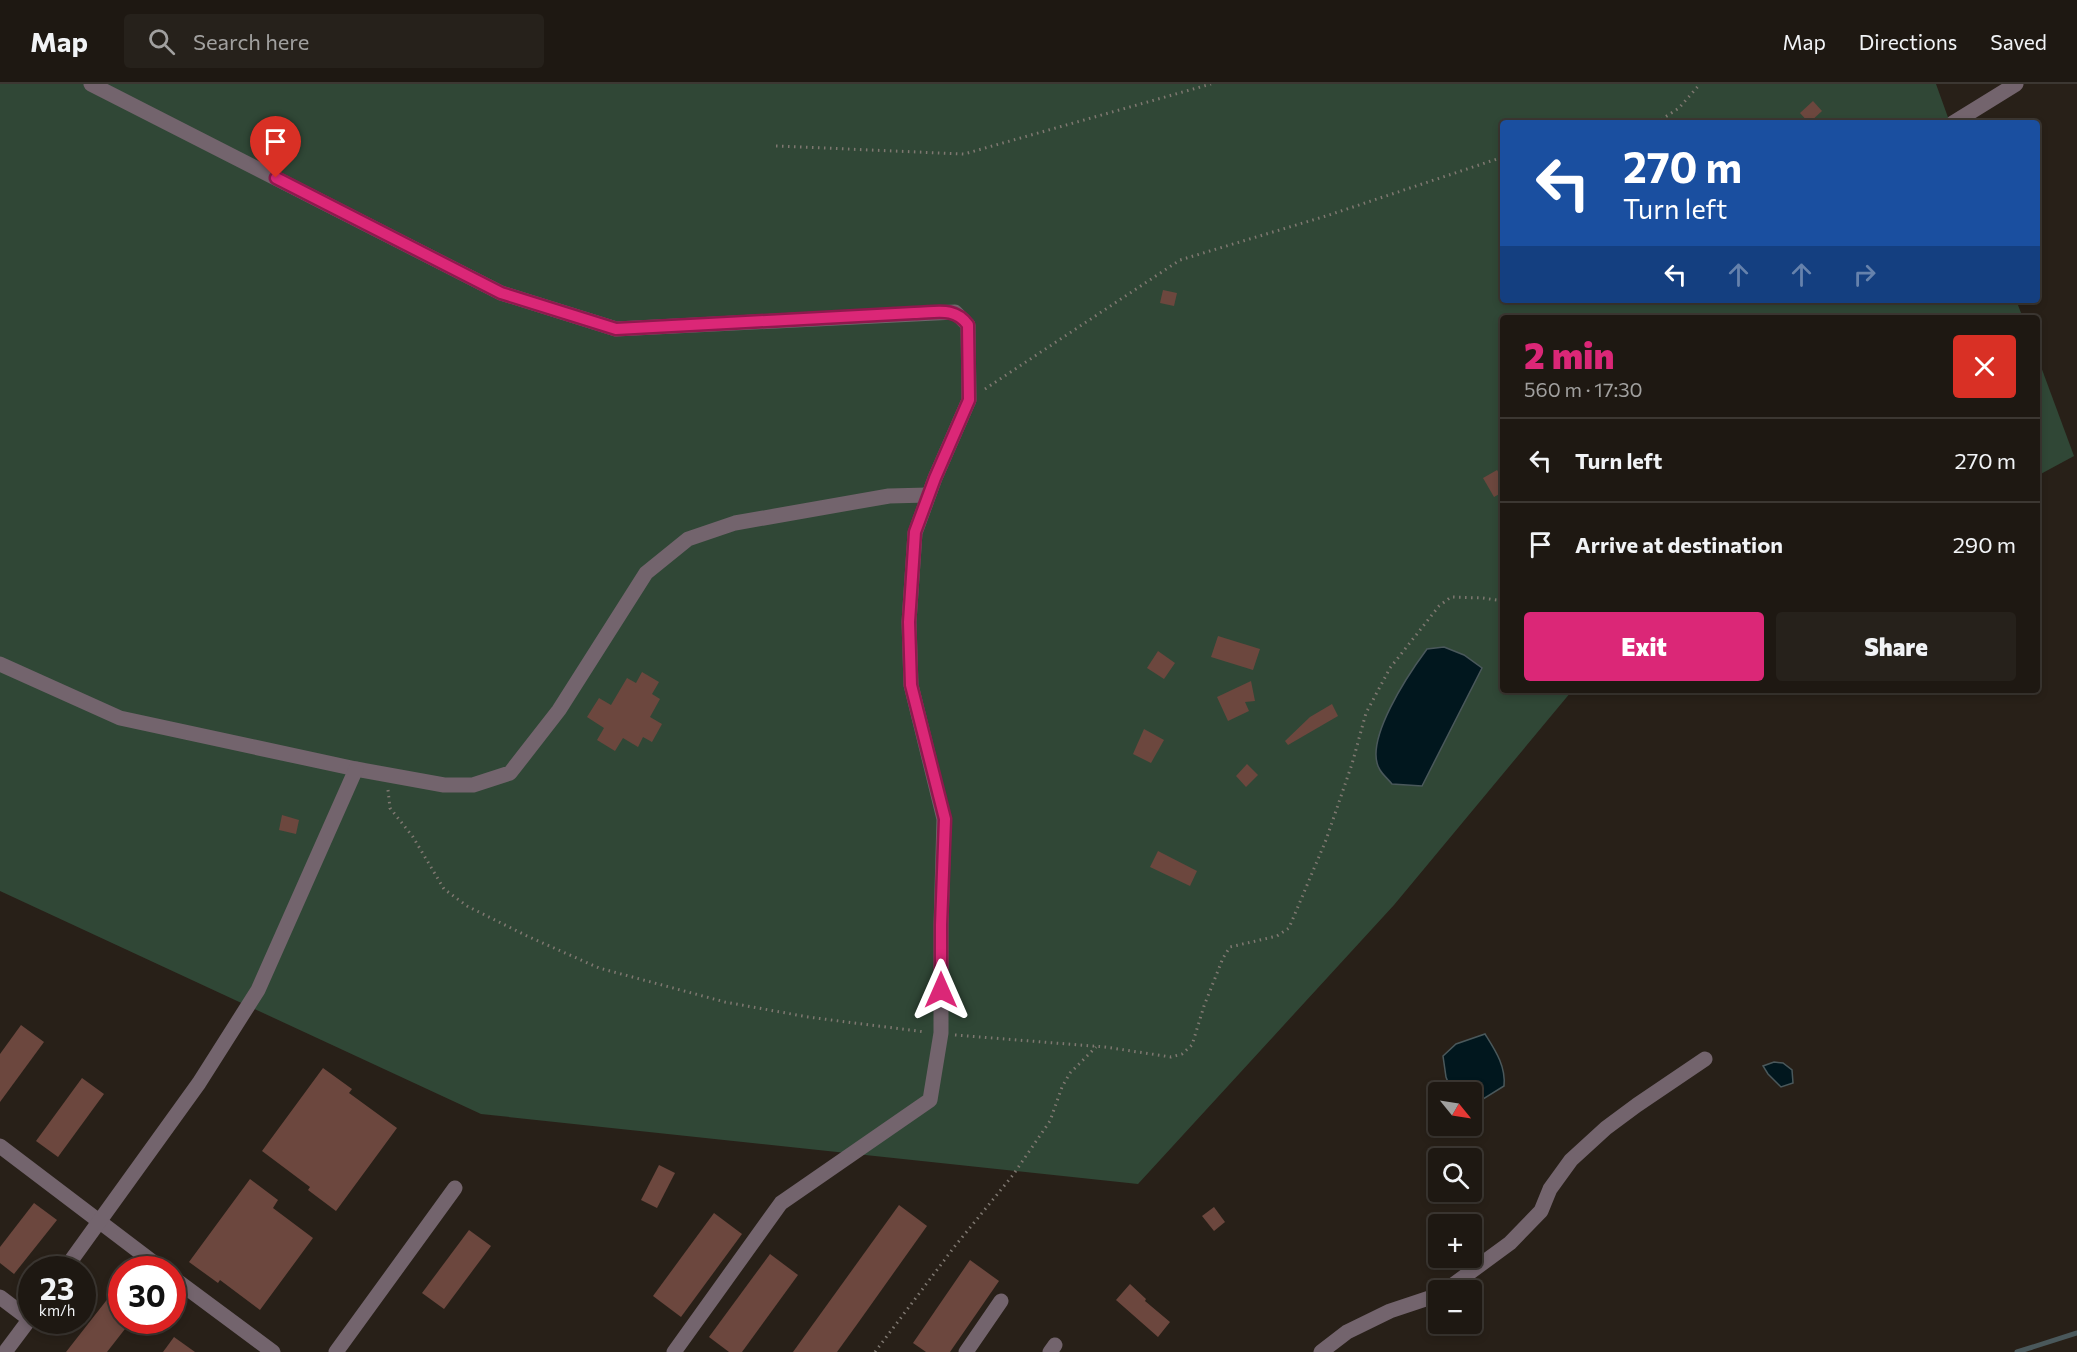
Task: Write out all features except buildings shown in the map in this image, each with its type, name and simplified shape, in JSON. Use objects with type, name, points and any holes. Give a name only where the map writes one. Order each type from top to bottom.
[{"type":"street","points":[[91,84],[501,293],[616,329],[955,312],[968,325],[969,400],[928,495],[915,532],[909,622],[911,685],[945,819],[941,925],[941,1034],[930,1100],[781,1203],[674,1352]]},
{"type":"street","points":[[1958,120],[2016,84]]},
{"type":"street","points":[[0,664],[120,718],[356,769],[444,785],[473,785],[510,773],[559,710],[646,573],[688,539],[735,524],[889,496],[928,495]]},
{"type":"street","points":[[74,1256],[199,1083],[258,990],[356,769]]},
{"type":"street","points":[[1460,1280],[1510,1243],[1541,1211],[1550,1189],[1571,1160],[1606,1128],[1706,1059]]},
{"type":"street","points":[[0,1146],[145,1256]]},
{"type":"street","points":[[336,1352],[455,1188]]},
{"type":"street","points":[[186,1287],[273,1352]]},
{"type":"street","points":[[0,1297],[18,1309]]},
{"type":"street","points":[[1321,1352],[1347,1332],[1390,1311],[1428,1298]]},
{"type":"street","points":[[966,1352],[1001,1301]]},
{"type":"street","points":[[5,1352],[18,1334]]},
{"type":"path","points":[[776,146],[964,154],[1212,84]]},
{"type":"path","points":[[1661,120],[1679,108],[1700,84]]},
{"type":"path","points":[[969,400],[1180,260],[1326,216],[1500,158]]},
{"type":"path","points":[[383,773],[390,808],[413,837],[444,889],[467,906],[598,968],[725,1002],[808,1017],[941,1034],[1097,1046],[1171,1057],[1182,1054],[1192,1045],[1222,958],[1230,947],[1277,936],[1289,928],[1326,840],[1352,764],[1366,713],[1390,668],[1439,606],[1451,597],[1500,601]]},
{"type":"path","points":[[875,1352],[955,1246],[1013,1175],[1050,1121],[1062,1087],[1070,1073],[1097,1046]]},
{"type":"green space","points":[[0,84],[1936,84],[1949,120],[1500,120],[1500,303],[2017,303],[2022,315],[1500,315],[1500,693],[1570,693],[1394,905],[1138,1184],[481,1114],[0,891]]},
{"type":"green space","points":[[2040,364],[2074,456],[2040,474]]},
{"type":"water","points":[[1444,647],[1464,655],[1482,668],[1422,786],[1392,784],[1380,770],[1376,758],[1382,725],[1400,690],[1427,649]]},
{"type":"water","points":[[1485,1034],[1502,1065],[1504,1086],[1482,1100],[1482,1082],[1448,1082],[1443,1056],[1456,1044]]},
{"type":"water","points":[[1774,1062],[1783,1063],[1792,1070],[1793,1083],[1781,1087],[1768,1074],[1763,1066]]},
{"type":"waterway","points":[[2017,1352],[2077,1333]]},
{"type":"route","points":[[276,178],[501,293],[616,329],[914,313],[955,312],[963,318],[968,325],[969,400],[935,478],[915,532],[909,622],[911,685],[945,819],[941,990]]}]
